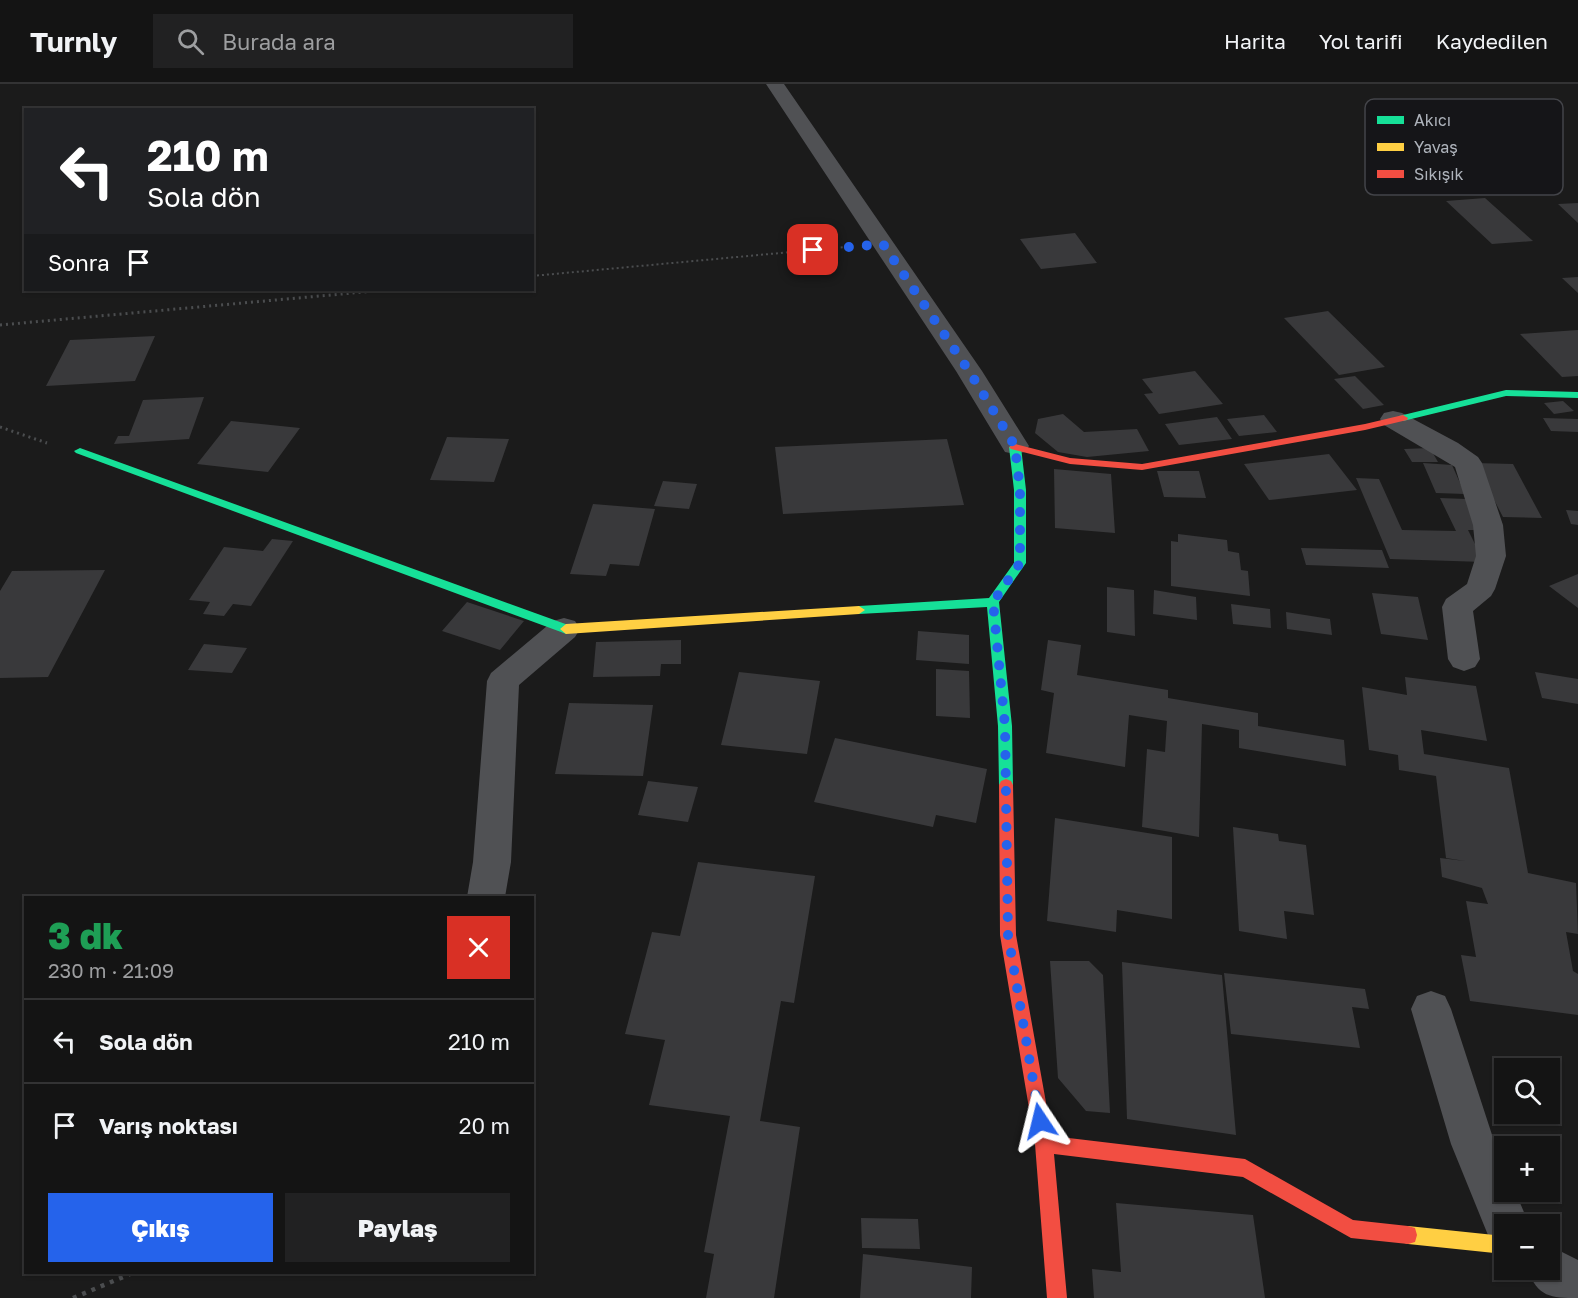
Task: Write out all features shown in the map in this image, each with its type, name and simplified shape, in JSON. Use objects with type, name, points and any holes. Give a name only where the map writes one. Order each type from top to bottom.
[{"type":"street","points":[[775,84],[969,371],[1015,446],[1020,490],[1020,563],[993,602],[1005,726],[1008,935],[1044,1144],[1057,1298]]},
{"type":"street","points":[[1015,446],[1070,461],[1142,467],[1393,419],[1506,393],[1578,395]]},
{"type":"street","points":[[1393,419],[1448,449],[1468,463],[1488,525],[1491,556],[1480,589],[1456,607],[1464,659]]},
{"type":"street","points":[[80,451],[564,629],[993,602]]},
{"type":"street","points":[[486,896],[492,862],[503,681],[564,629]]},
{"type":"street","points":[[1431,1009],[1473,1144],[1502,1214]]},
{"type":"street","points":[[1044,1144],[1245,1168],[1351,1229],[1494,1244]]},
{"type":"street","points":[[1560,1276],[1578,1288]]},
{"type":"path","points":[[534,276],[883,244]]},
{"type":"path","points":[[0,325],[375,291]]},
{"type":"path","points":[[0,427],[18,435],[80,451]]},
{"type":"path","points":[[72,1298],[130,1274]]},
{"type":"building","points":[[1485,198],[1533,241],[1492,244],[1446,201]]},
{"type":"building","points":[[1578,203],[1578,223],[1558,204]]},
{"type":"building","points":[[1075,233],[1097,263],[1041,269],[1020,239]]},
{"type":"building","points":[[1578,277],[1578,293],[1562,278]]},
{"type":"building","points":[[1328,311],[1385,367],[1339,375],[1284,318]]},
{"type":"building","points":[[1578,330],[1578,376],[1562,377],[1520,334]]},
{"type":"building","points":[[155,336],[135,381],[46,386],[70,340]]},
{"type":"building","points":[[1195,371],[1223,404],[1159,414],[1144,394],[1153,393],[1142,379]]},
{"type":"building","points":[[1355,376],[1384,405],[1363,409],[1334,379]]},
{"type":"building","points":[[204,397],[189,439],[114,444],[118,436],[129,436],[143,400]]},
{"type":"building","points":[[1563,401],[1574,411],[1554,414],[1544,403]]},
{"type":"building","points":[[1063,414],[1084,432],[1137,429],[1149,451],[1087,457],[1058,452],[1035,433],[1038,419]]},
{"type":"building","points":[[1264,415],[1277,432],[1239,436],[1227,419]]},
{"type":"building","points":[[1217,417],[1232,439],[1179,445],[1165,424]]},
{"type":"building","points":[[1543,418],[1578,419],[1578,432],[1551,431]]},
{"type":"building","points":[[231,421],[300,428],[268,472],[197,464]]},
{"type":"building","points":[[447,437],[509,439],[494,482],[430,480]]},
{"type":"building","points":[[947,439],[964,505],[783,514],[775,447]]},
{"type":"building","points":[[1430,448],[1438,462],[1412,462],[1404,449]]},
{"type":"building","points":[[1329,454],[1357,490],[1269,500],[1244,464]]},
{"type":"building","points":[[1423,463],[1452,465],[1465,494],[1436,493]]},
{"type":"building","points":[[1475,463],[1513,464],[1542,518],[1503,517]]},
{"type":"building","points":[[1054,469],[1111,474],[1115,533],[1055,528]]},
{"type":"building","points":[[1157,471],[1199,471],[1206,498],[1164,497]]},
{"type":"building","points":[[1356,478],[1379,479],[1402,530],[1456,531],[1440,498],[1466,499],[1481,530],[1468,530],[1484,562],[1390,559]]},
{"type":"building","points":[[663,481],[697,484],[689,509],[654,506]]},
{"type":"building","points":[[593,504],[655,509],[639,566],[610,564],[606,576],[570,574]]},
{"type":"building","points":[[1566,510],[1578,511],[1578,525],[1571,524]]},
{"type":"building","points":[[1178,534],[1227,540],[1228,551],[1239,553],[1241,570],[1248,571],[1250,596],[1171,586],[1171,541],[1178,542]]},
{"type":"building","points":[[272,539],[293,541],[251,606],[233,604],[224,616],[203,614],[210,602],[189,600],[224,547],[263,551]]},
{"type":"building","points":[[1301,548],[1382,550],[1389,568],[1306,565]]},
{"type":"building","points":[[105,570],[48,677],[0,678],[0,591],[12,571]]},
{"type":"building","points":[[1578,574],[1578,608],[1549,586]]},
{"type":"building","points":[[1107,587],[1134,590],[1135,636],[1107,632]]},
{"type":"building","points":[[1154,590],[1196,597],[1197,620],[1153,614]]},
{"type":"building","points":[[1372,593],[1418,597],[1428,640],[1381,634]]},
{"type":"building","points":[[467,602],[524,621],[500,650],[442,631]]},
{"type":"building","points":[[1231,604],[1270,609],[1271,628],[1233,624]]},
{"type":"building","points":[[1286,612],[1330,619],[1332,635],[1287,629]]},
{"type":"building","points":[[918,631],[969,635],[969,664],[916,660]]},
{"type":"building","points":[[681,640],[681,664],[661,664],[660,676],[593,677],[596,642]]},
{"type":"building","points":[[1048,640],[1081,645],[1077,675],[1168,690],[1168,698],[1258,713],[1258,726],[1344,740],[1346,766],[1239,748],[1239,730],[1202,724],[1199,837],[1142,827],[1147,749],[1165,752],[1167,721],[1129,715],[1125,767],[1046,753],[1054,693],[1041,690]]},
{"type":"building","points":[[204,644],[247,648],[232,673],[188,670]]},
{"type":"building","points":[[936,669],[969,671],[970,718],[936,716]]},
{"type":"building","points":[[739,672],[820,681],[807,754],[721,745]]},
{"type":"building","points":[[1535,672],[1578,679],[1578,704],[1542,698]]},
{"type":"building","points":[[1405,677],[1476,686],[1487,741],[1421,730],[1424,754],[1509,768],[1528,873],[1576,883],[1578,934],[1566,932],[1573,971],[1578,974],[1578,1015],[1470,1001],[1461,955],[1476,957],[1466,901],[1488,904],[1482,888],[1442,877],[1440,858],[1465,861],[1446,858],[1436,776],[1399,770],[1398,755],[1369,750],[1362,687],[1407,695]]},
{"type":"building","points":[[569,703],[653,705],[643,776],[555,774]]},
{"type":"building","points":[[835,738],[987,769],[976,823],[936,815],[933,827],[814,802]]},
{"type":"building","points":[[648,781],[698,787],[688,822],[638,815]]},
{"type":"building","points":[[1055,818],[1172,837],[1172,919],[1117,910],[1116,932],[1047,921]]},
{"type":"building","points":[[1233,827],[1278,834],[1279,841],[1306,845],[1314,915],[1284,911],[1287,939],[1239,931]]},
{"type":"building","points":[[698,862],[815,876],[794,1003],[781,1001],[760,1121],[800,1127],[774,1298],[706,1298],[714,1254],[704,1252],[730,1116],[649,1105],[665,1040],[625,1034],[652,932],[680,936]]},
{"type":"building","points":[[1050,961],[1089,961],[1103,975],[1110,1113],[1086,1111],[1058,1078]]},
{"type":"building","points":[[1122,962],[1222,975],[1236,1135],[1127,1119]]},
{"type":"building","points":[[1224,973],[1365,989],[1369,1009],[1352,1007],[1360,1048],[1231,1034]]},
{"type":"building","points":[[1116,1203],[1253,1215],[1265,1298],[1094,1298],[1092,1269],[1121,1272]]},
{"type":"building","points":[[861,1218],[918,1219],[920,1249],[862,1248]]},
{"type":"building","points":[[863,1254],[972,1267],[971,1298],[860,1298]]},
{"type":"traffic: fast","points":[[1403,418],[1506,393],[1578,395]]},
{"type":"traffic: fast","points":[[1006,785],[1005,726],[993,602],[1020,563],[1020,490],[1015,447]]},
{"type":"traffic: fast","points":[[80,451],[566,629]]},
{"type":"traffic: fast","points":[[859,610],[993,602]]},
{"type":"traffic: slow","points":[[566,629],[859,610]]},
{"type":"traffic: slow","points":[[1408,1235],[1494,1244]]},
{"type":"traffic: jam","points":[[1015,447],[1070,461],[1142,467],[1365,427],[1403,418]]},
{"type":"traffic: jam","points":[[1006,785],[1008,935],[1044,1144],[1057,1298]]},
{"type":"traffic: jam","points":[[1044,1144],[1245,1168],[1351,1229],[1408,1235]]},
{"type":"route","points":[[813,250],[883,244],[969,371],[1015,446],[1020,490],[1020,563],[993,602],[1005,726],[1008,935],[1040,1121]]}]
